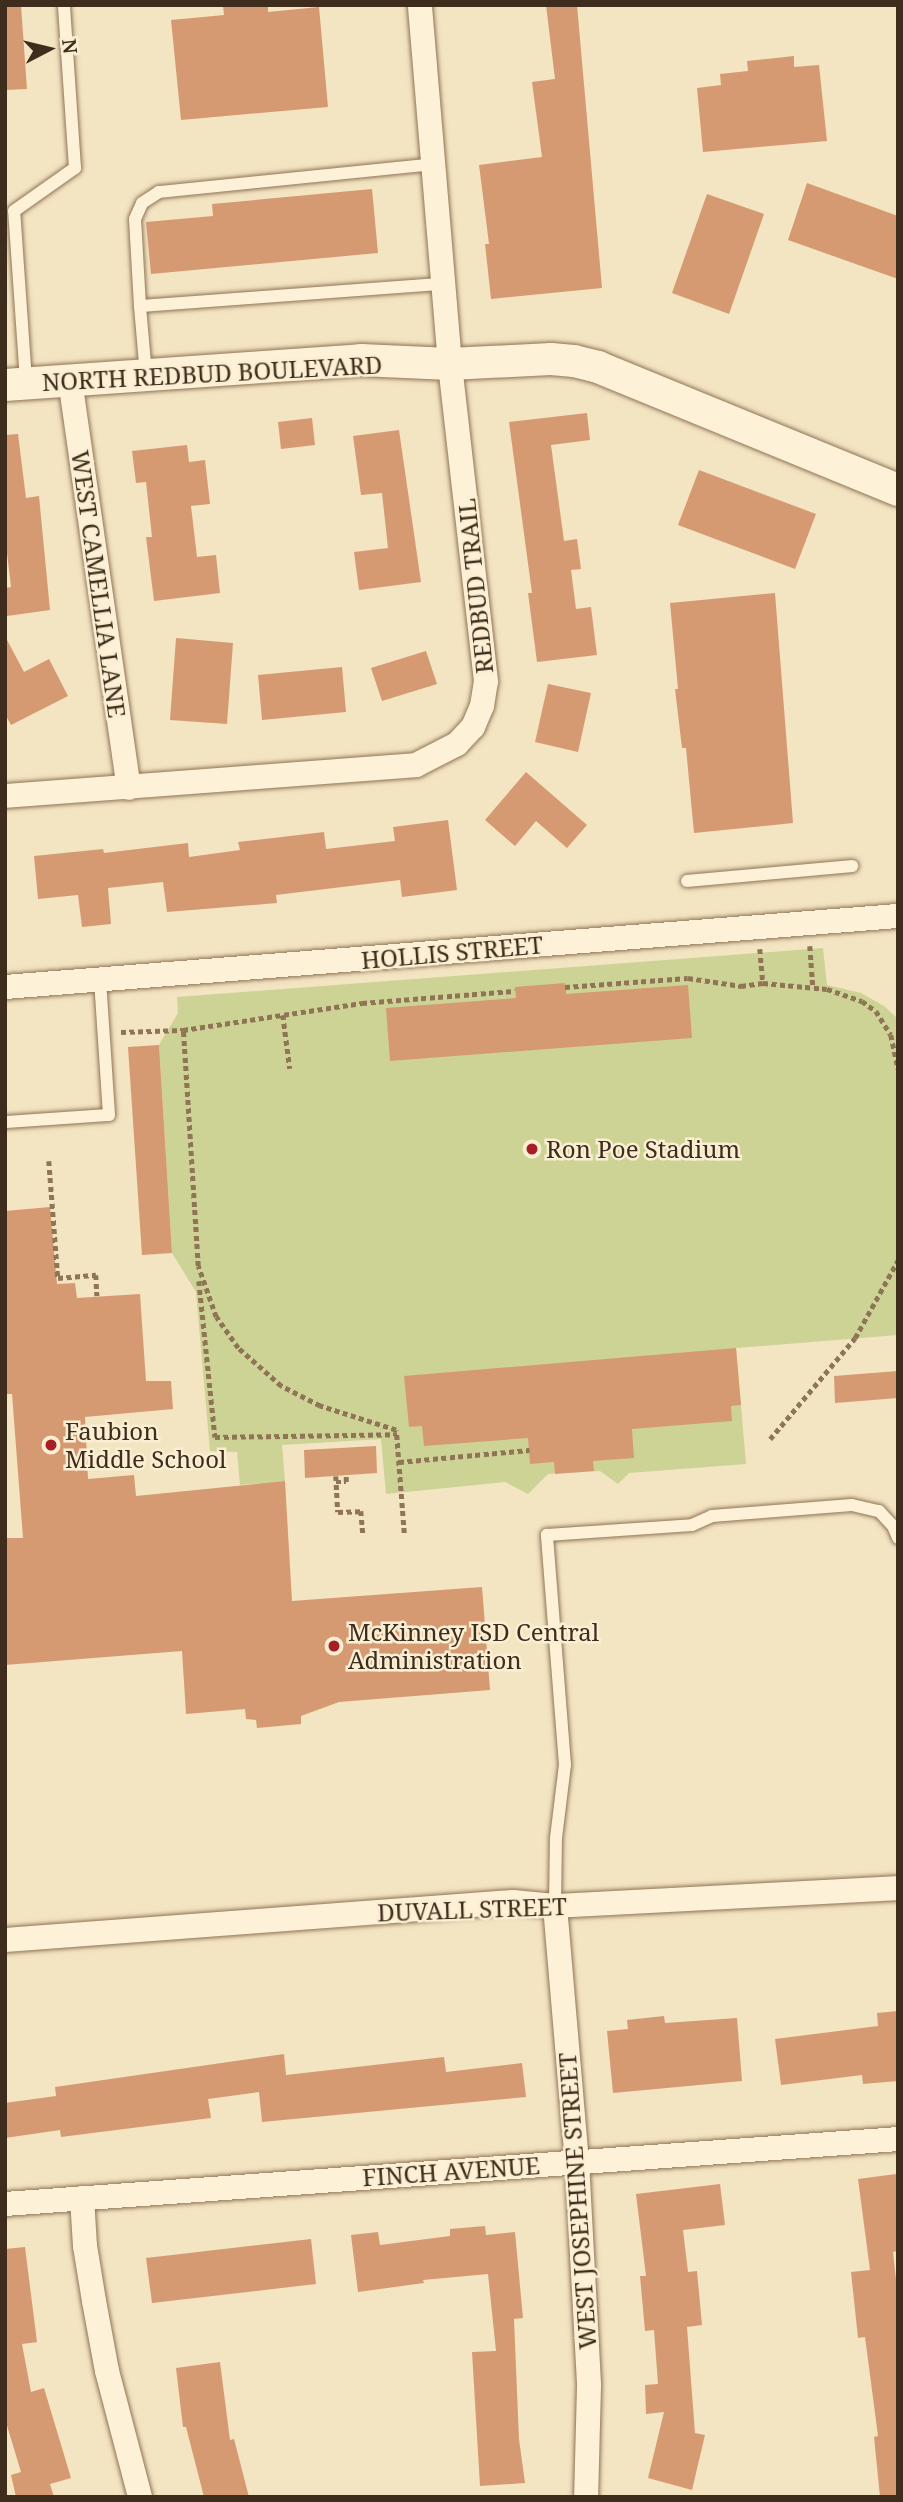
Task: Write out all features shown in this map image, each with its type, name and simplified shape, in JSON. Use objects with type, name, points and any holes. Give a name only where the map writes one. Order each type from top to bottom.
[{"type":"street","name":"REDBUD TRAIL","points":[[5,796],[416,765],[457,744],[473,727],[482,706],[486,681],[450,364],[419,5]]},
{"type":"street","name":"NORTH REDBUD BOULEVARD","points":[[16,384],[361,360],[450,364],[551,359],[598,367],[898,490]]},
{"type":"street","name":"WEST CAMELLIA LANE","points":[[70,380],[129,788]]},
{"type":"street","name":"HOLLIS STREET","points":[[6,987],[898,916]]},
{"type":"street","points":[[5,981],[6,987]]},
{"type":"street","name":"DUVALL STREET","points":[[5,1940],[513,1902],[555,1906],[898,1888]]},
{"type":"street","name":"WEST JOSEPHINE STREET","points":[[555,1906],[577,2162],[589,2386],[586,2497]]},
{"type":"street","name":"FINCH AVENUE","points":[[5,2204],[898,2139]]},
{"type":"street","points":[[82,2198],[85,2246],[98,2324],[140,2497]]},
{"type":"lane","points":[[16,384],[14,211],[75,168],[64,5]]},
{"type":"lane","points":[[146,374],[135,219],[142,203],[159,192],[433,164]]},
{"type":"lane","points":[[141,306],[443,284]]},
{"type":"lane","points":[[687,881],[852,866]]},
{"type":"lane","points":[[5,1122],[109,1115],[100,981]]},
{"type":"lane","points":[[555,1906],[556,1838],[565,1765],[547,1535],[692,1525],[712,1516],[852,1505],[879,1511],[893,1526],[898,1538]]},
{"type":"path","points":[[808,923],[813,987]]},
{"type":"path","points":[[758,927],[763,983]]},
{"type":"path","points":[[565,987],[688,978],[741,986],[763,983],[813,987],[854,998],[876,1011],[891,1035],[898,1069]]},
{"type":"path","points":[[104,1040],[362,1003],[515,991]]},
{"type":"path","points":[[283,1015],[290,1069]]},
{"type":"path","points":[[183,1030],[198,1266],[215,1437],[397,1434]]},
{"type":"path","points":[[49,1161],[58,1278],[96,1275],[97,1296]]},
{"type":"path","points":[[770,1439],[855,1338],[898,1260]]},
{"type":"path","points":[[198,1266],[216,1317],[237,1348],[256,1367],[300,1398],[396,1430],[404,1533]]},
{"type":"path","points":[[399,1461],[529,1450]]},
{"type":"path","points":[[346,1475],[346,1482],[336,1479],[338,1511],[361,1511],[363,1536]]},
{"type":"green space","name":"Ron Poe Stadium","points":[[823,948],[827,985],[861,993],[884,1006],[898,1019],[898,1335],[736,1348],[746,1464],[629,1473],[618,1484],[600,1471],[548,1474],[528,1494],[505,1482],[386,1494],[381,1439],[282,1445],[285,1481],[240,1485],[237,1452],[210,1451],[196,1292],[172,1253],[159,1045],[178,1013],[177,997]]},
{"type":"building","points":[[5,5],[21,5],[27,89],[5,90]]},
{"type":"building","points":[[223,5],[268,5],[268,12],[319,7],[328,107],[181,120],[171,20],[224,15]]},
{"type":"building","points":[[546,5],[577,5],[602,288],[491,299],[485,244],[489,244],[479,165],[542,157],[532,82],[555,79]]},
{"type":"building","points":[[794,56],[794,67],[819,65],[827,141],[703,152],[697,88],[721,85],[720,74],[748,71],[747,61]]},
{"type":"building","points":[[807,183],[898,216],[898,279],[788,240]]},
{"type":"building","points":[[372,189],[378,253],[151,274],[146,222],[213,216],[212,204]]},
{"type":"building","points":[[707,194],[764,214],[729,314],[672,293]]},
{"type":"building","points":[[587,413],[590,440],[551,445],[564,541],[577,539],[581,569],[571,570],[576,609],[591,607],[597,655],[537,662],[528,593],[532,593],[509,422]]},
{"type":"building","points":[[312,418],[315,445],[281,449],[278,422]]},
{"type":"building","points":[[399,430],[421,582],[359,590],[354,552],[388,548],[382,493],[361,495],[353,436]]},
{"type":"building","points":[[18,434],[26,498],[39,496],[50,610],[7,616],[5,588],[11,587],[5,536],[5,435]]},
{"type":"building","points":[[187,445],[189,462],[205,460],[210,504],[191,506],[197,557],[216,555],[220,593],[154,601],[146,537],[152,537],[146,482],[136,483],[132,451]]},
{"type":"building","points":[[699,470],[816,514],[795,569],[678,525]]},
{"type":"building","points":[[775,593],[793,823],[694,833],[686,748],[682,748],[675,689],[678,689],[670,603]]},
{"type":"building","points":[[5,636],[24,672],[49,659],[68,696],[11,725],[5,714]]},
{"type":"building","points":[[176,638],[233,643],[227,724],[170,720]]},
{"type":"building","points":[[426,651],[437,684],[382,701],[371,668]]},
{"type":"building","points":[[342,667],[346,712],[262,720],[258,675]]},
{"type":"building","points":[[548,684],[591,693],[578,752],[535,742]]},
{"type":"building","points":[[526,772],[587,825],[567,848],[536,821],[515,846],[485,820]]},
{"type":"building","points":[[448,820],[457,890],[402,897],[400,880],[276,895],[277,903],[167,912],[163,882],[108,888],[111,924],[82,927],[78,895],[38,899],[34,856],[103,849],[104,853],[188,843],[189,857],[240,850],[238,842],[324,832],[326,849],[395,841],[393,827]]},
{"type":"building","points":[[565,983],[566,994],[688,985],[692,1038],[390,1061],[386,1008],[516,998],[515,987]]},
{"type":"building","points":[[159,1045],[172,1253],[142,1255],[128,1047]]},
{"type":"building","points":[[50,1207],[57,1284],[75,1283],[77,1298],[140,1294],[146,1381],[171,1381],[173,1409],[85,1417],[88,1479],[134,1475],[136,1496],[285,1481],[292,1601],[482,1587],[490,1690],[339,1702],[301,1716],[301,1724],[257,1728],[256,1720],[246,1719],[245,1709],[186,1714],[182,1651],[5,1665],[5,1538],[23,1538],[12,1394],[5,1394],[5,1211]]},
{"type":"building","points":[[736,1348],[741,1405],[731,1406],[732,1421],[632,1429],[634,1458],[593,1461],[594,1471],[555,1474],[554,1462],[530,1464],[528,1438],[424,1446],[422,1426],[409,1427],[404,1376]]},
{"type":"building","points":[[898,1371],[898,1398],[835,1403],[834,1376]]},
{"type":"building","points":[[376,1446],[377,1473],[305,1478],[304,1450]]},
{"type":"building","points":[[898,2011],[898,2081],[863,2084],[862,2075],[781,2085],[775,2039],[878,2026],[877,2013]]},
{"type":"building","points":[[664,2016],[665,2023],[737,2018],[742,2081],[613,2093],[607,2031],[628,2029],[627,2020]]},
{"type":"building","points":[[284,2054],[286,2075],[444,2057],[446,2072],[522,2063],[526,2097],[262,2122],[259,2092],[208,2099],[211,2118],[61,2137],[60,2130],[5,2138],[5,2103],[56,2096],[55,2087]]},
{"type":"building","points":[[896,2174],[898,2251],[893,2252],[898,2298],[898,2495],[880,2497],[874,2437],[878,2436],[865,2337],[858,2338],[851,2272],[870,2270],[858,2179]]},
{"type":"building","points":[[720,2184],[725,2225],[683,2230],[688,2272],[697,2271],[702,2325],[687,2327],[695,2433],[705,2435],[692,2490],[648,2478],[664,2412],[646,2414],[645,2385],[658,2384],[654,2330],[645,2331],[640,2276],[646,2276],[636,2194]]},
{"type":"building","points":[[485,2226],[486,2235],[515,2232],[523,2318],[514,2319],[519,2439],[525,2483],[480,2486],[472,2352],[496,2351],[488,2274],[423,2280],[424,2283],[358,2292],[351,2235],[378,2232],[380,2245],[450,2236],[450,2229]]},
{"type":"building","points":[[311,2239],[316,2284],[152,2303],[146,2258]]},
{"type":"building","points":[[25,2247],[37,2342],[22,2344],[31,2392],[44,2388],[71,2478],[50,2484],[54,2497],[16,2497],[11,2475],[21,2472],[5,2419],[5,2249]]},
{"type":"building","points":[[220,2362],[230,2440],[234,2439],[249,2497],[204,2497],[186,2427],[183,2427],[176,2368]]},
{"type":"place","name":"Ron Poe Stadium","points":[[532,1149]]},
{"type":"place","name":"Faubion Middle School","points":[[51,1445]]},
{"type":"place","name":"McKinney ISD Central Administration","points":[[334,1646]]}]
